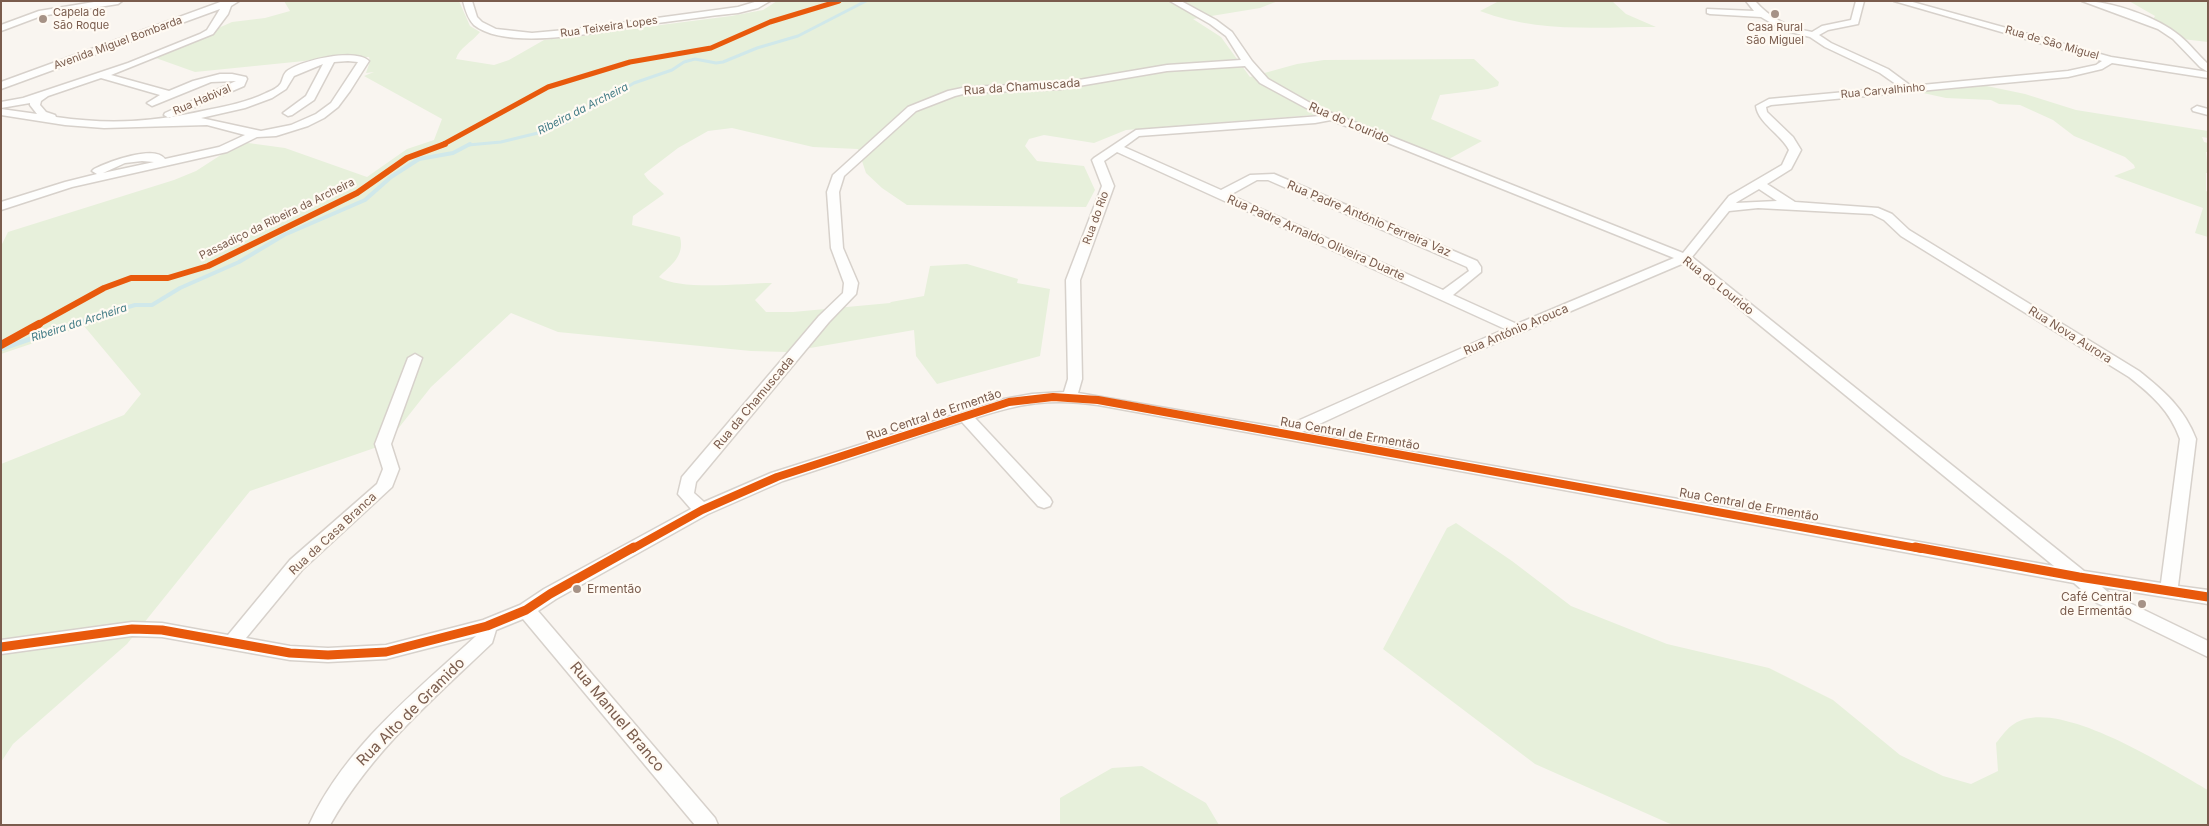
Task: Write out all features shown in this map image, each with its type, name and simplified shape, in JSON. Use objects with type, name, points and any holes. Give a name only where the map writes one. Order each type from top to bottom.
[{"type":"street","points":[[1,28],[39,14],[118,1]]},
{"type":"street","points":[[468,5],[479,1]]},
{"type":"street","name":"Rua Teixeira Lopes","points":[[468,5],[478,24],[489,29],[524,36],[545,35],[738,10],[766,1]]},
{"type":"street","name":"Rua do Lourido","points":[[1174,1],[1213,22],[1229,34],[1248,64],[1264,81],[1329,117],[1685,258],[2103,598],[2208,650]]},
{"type":"street","points":[[1750,1],[1760,14],[1793,32],[1813,35],[1836,49],[1865,60],[1884,70],[1908,88]]},
{"type":"street","points":[[1813,35],[1825,28],[1854,22],[1860,1]]},
{"type":"street","name":"Rua de São Miguel","points":[[1898,1],[2110,60],[2208,75]]},
{"type":"street","points":[[2086,1],[2142,19],[2170,32],[2184,43],[2194,58],[2208,68]]},
{"type":"street","points":[[1,104],[25,101],[203,36],[210,32],[228,5]]},
{"type":"street","name":"Avenida Miguel Bombarda","points":[[1,86],[228,5]]},
{"type":"street","points":[[1710,11],[1760,14]]},
{"type":"street","points":[[1,112],[101,125],[130,126],[168,122],[218,122],[252,134],[290,130],[319,117],[340,102],[364,61],[352,58],[297,68],[290,75],[287,83],[278,91],[252,102],[168,122]]},
{"type":"street","name":"Rua Carvalhinho","points":[[1759,184],[1787,167],[1794,150],[1789,138],[1762,114],[1761,106],[1769,102],[2068,74],[2099,67],[2110,60]]},
{"type":"street","points":[[288,113],[310,98],[330,61]]},
{"type":"street","name":"Rua da Chamuscada","points":[[702,510],[686,494],[688,481],[824,319],[849,294],[851,283],[837,248],[833,192],[839,175],[898,120],[912,109],[934,99],[967,90],[1061,86],[1167,68],[1248,64]]},
{"type":"street","name":"Rua Habival","points":[[100,75],[171,95]]},
{"type":"street","name":"Rua Habival","points":[[142,117],[163,117],[240,84],[242,79],[225,75],[152,103]]},
{"type":"street","points":[[44,94],[36,100],[36,109],[42,114],[59,120]]},
{"type":"street","name":"Rua do Rio","points":[[1070,396],[1075,379],[1073,280],[1108,186],[1098,160],[1136,133],[1315,120],[1329,117]]},
{"type":"street","points":[[1,206],[70,184],[223,150],[258,134]]},
{"type":"street","name":"Rua Padre Arnaldo Oliveira Duarte","points":[[1115,147],[1517,329]]},
{"type":"street","name":"Rua Padre António Ferreira Vaz","points":[[1221,195],[1254,177],[1270,176],[1472,264],[1475,267],[1475,272],[1444,296]]},
{"type":"street","points":[[1759,184],[1792,205]]},
{"type":"street","name":"Rua António Arouca","points":[[1292,435],[1298,427],[1517,329],[1685,258],[1733,199],[1759,184]]},
{"type":"street","name":"Rua Nova Aurora","points":[[1726,208],[1758,204],[1792,205],[1874,211],[1888,217],[1904,233],[2134,374],[2166,400],[2183,421],[2188,439],[2169,591]]},
{"type":"street","name":"Rua da Casa Branca","points":[[233,642],[296,565],[384,487],[391,469],[383,444],[415,358]]},
{"type":"street","name":"Rua Central de Ermentão","points":[[1,647],[132,629],[162,630],[290,653],[328,656],[386,652],[488,626],[526,610],[550,594],[702,510],[777,477],[1009,402],[1043,396],[1070,396],[2079,577],[2208,597]]},
{"type":"street","points":[[964,416],[1044,502]]},
{"type":"street","name":"Rua Manuel Branco","points":[[526,610],[708,825]]},
{"type":"street","name":"Rua Alto de Gramido","points":[[319,825],[358,764],[383,736],[486,638],[488,626]]},
{"type":"green space","points":[[284,1],[459,1],[470,26],[480,32],[463,48],[456,59],[494,65],[509,60],[544,40],[731,16],[763,10],[777,1],[1278,1],[1260,8],[1193,19],[1221,37],[1250,77],[1297,64],[1324,60],[1474,59],[1499,82],[1498,86],[1488,89],[1440,95],[1431,119],[1482,141],[1449,159],[1326,114],[1126,130],[1094,143],[1044,135],[1029,139],[1025,146],[1037,161],[1084,166],[1095,190],[1086,207],[907,205],[882,188],[866,173],[858,149],[813,147],[732,128],[708,131],[678,148],[644,174],[664,194],[633,216],[632,225],[680,237],[681,250],[679,255],[659,277],[681,284],[697,285],[772,283],[755,300],[766,312],[793,312],[890,303],[924,296],[930,266],[967,264],[1018,279],[1017,283],[1050,289],[1040,356],[937,384],[916,356],[914,330],[787,352],[751,351],[558,332],[511,313],[431,387],[386,444],[250,491],[127,644],[13,744],[1,762],[1,464],[124,415],[141,394],[84,326],[1,354],[1,246],[8,232],[174,180],[196,171],[241,142],[285,148],[367,177],[407,149],[434,140],[442,119],[364,76],[374,72],[366,73],[370,61],[369,57],[344,57],[195,72],[153,57],[232,22],[265,18],[290,11]]},
{"type":"green space","points":[[1499,1],[1612,1],[1626,14],[1656,27],[1589,28],[1545,26],[1501,18],[1480,11]]},
{"type":"green space","points":[[2129,1],[2208,1],[2208,42],[2182,39],[2150,24],[2155,16]]},
{"type":"green space","points":[[1982,85],[2025,94],[2076,110],[2208,131],[2208,138],[2202,137],[2204,142],[2208,143],[2208,152],[2206,152],[2208,173],[2206,173],[2206,191],[2208,192],[2208,237],[2195,233],[2203,208],[2114,176],[2135,168],[2134,165],[2125,157],[2074,136],[2053,120],[2020,105],[1999,104],[1991,100],[1946,98],[1914,91]]},
{"type":"green space","points":[[1456,523],[1512,561],[1571,606],[1667,644],[1769,668],[1833,700],[1900,755],[1943,776],[1971,784],[1998,771],[1996,743],[2009,728],[2014,724],[2033,718],[2057,719],[2084,726],[2112,738],[2167,766],[2208,790],[2208,825],[1674,825],[1668,823],[1535,764],[1383,649],[1447,528]]},
{"type":"green space","points":[[1142,766],[1206,803],[1219,825],[1060,825],[1060,798],[1112,768]]},
{"type":"waterway","name":"Ribeira da Archeira","points":[[468,145],[501,142],[542,132],[565,123],[634,83],[672,70],[684,62],[695,59],[716,63],[723,62],[757,48],[798,36],[866,1]]},
{"type":"waterway","name":"Ribeira da Archeira","points":[[70,325],[135,305],[152,305],[180,288],[239,262],[284,235],[365,200],[391,177],[419,159],[453,153],[468,145]]},
{"type":"waterway","name":"Ribeira da Archeira","points":[[1,349],[74,324]]},
{"type":"cycle path","name":"Passadiço da Ribeira da Archeira","points":[[1,345],[104,288],[131,278],[168,278],[208,266],[357,193],[407,158],[448,143],[548,87],[630,62],[711,48],[770,22],[839,1]]},
{"type":"cycle path","points":[[1,647],[132,629],[162,630],[290,653],[328,655],[386,652],[487,626],[526,610],[550,594],[702,510],[777,477],[1009,402],[1053,397],[1098,400],[2079,577],[2208,597]]},
{"type":"place","name":"Casa Rural São Miguel","points":[[1775,14]]},
{"type":"place","name":"Capela de São Roque","points":[[43,19]]},
{"type":"place","name":"Ermentão","points":[[577,589]]},
{"type":"place","name":"Café Central de Ermentão","points":[[2142,604]]}]
